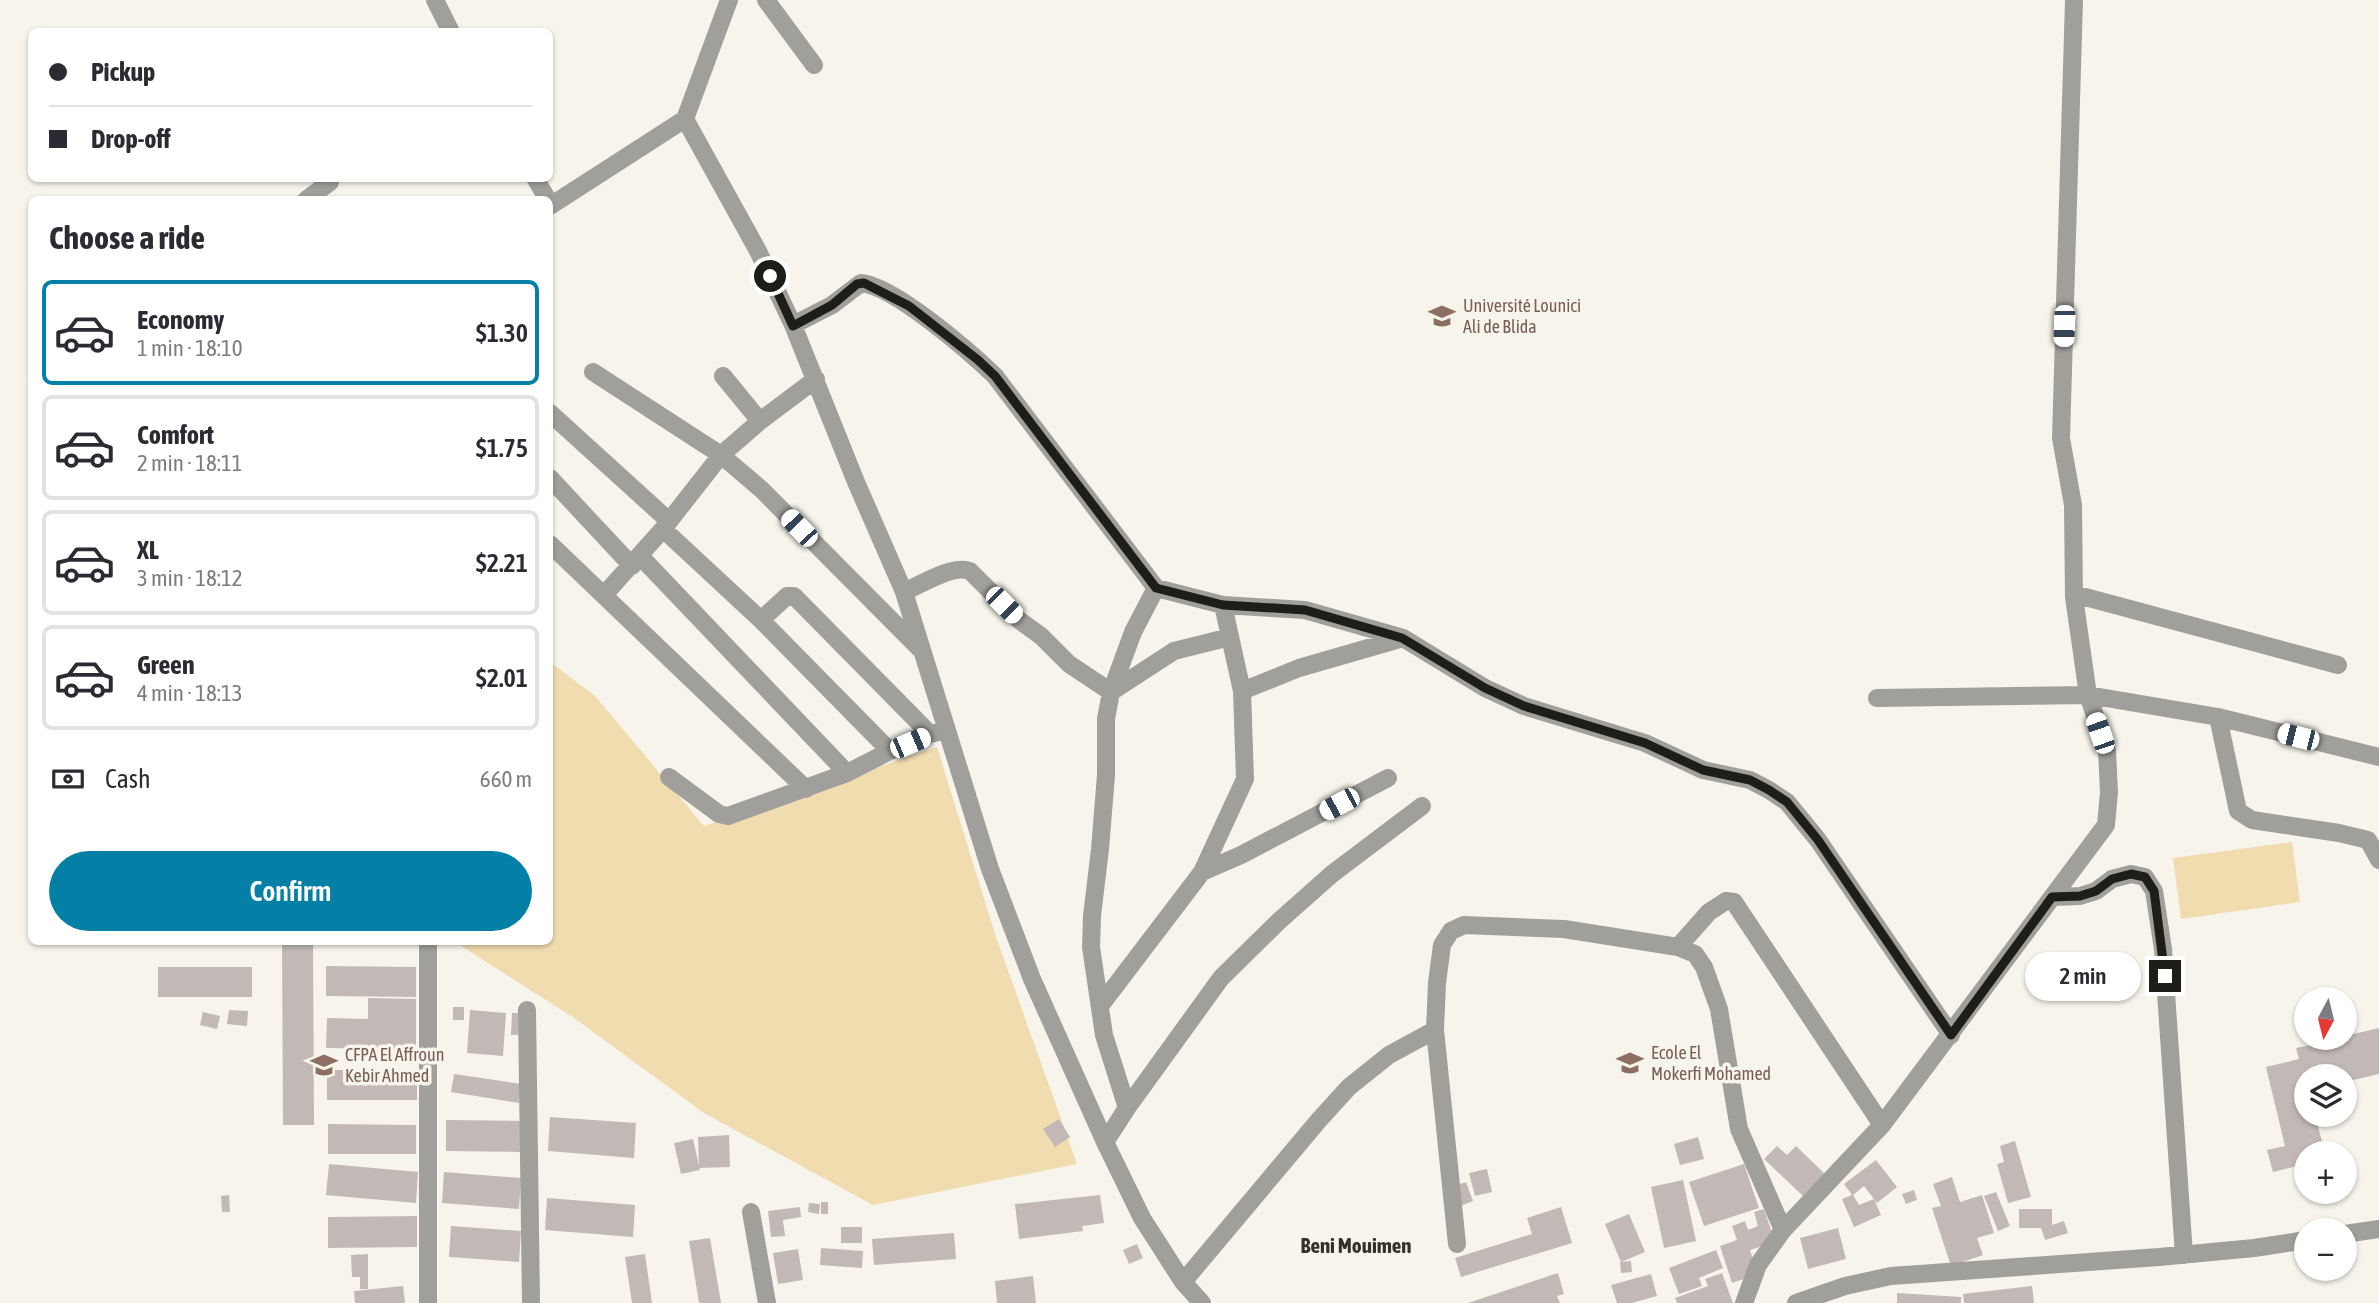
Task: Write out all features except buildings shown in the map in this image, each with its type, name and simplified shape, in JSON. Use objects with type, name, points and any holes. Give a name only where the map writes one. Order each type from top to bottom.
[{"type":"street","points":[[435,0],[449,28]]},
{"type":"street","points":[[553,201],[685,119],[729,0]]},
{"type":"street","points":[[766,0],[814,65]]},
{"type":"street","points":[[1744,1303],[1758,1265],[1783,1230],[1882,1125],[2106,825],[2109,792],[2107,751],[2088,695],[2074,594],[2073,505],[2061,438],[2074,0]]},
{"type":"street","points":[[685,119],[758,251],[793,326],[904,592],[925,654],[939,732],[1032,979],[1142,1218],[1183,1283],[1202,1303]]},
{"type":"street","points":[[311,196],[330,182]]},
{"type":"street","points":[[793,326],[832,305],[861,283],[869,284],[909,306],[995,376],[1156,588],[1223,605],[1305,610],[1402,638],[1485,688],[1524,706],[1645,743],[1703,770],[1750,780],[1787,802],[1818,840],[1951,1035]]},
{"type":"street","points":[[593,372],[721,454],[762,490],[925,654]]},
{"type":"street","points":[[723,376],[760,421]]},
{"type":"street","points":[[604,595],[666,525],[721,454],[816,379]]},
{"type":"street","points":[[553,415],[890,751]]},
{"type":"street","points":[[553,481],[847,773]]},
{"type":"street","points":[[553,547],[806,789]]},
{"type":"street","points":[[904,592],[954,570],[970,571],[1019,620],[1041,636],[1069,664],[1111,692]]},
{"type":"street","points":[[1127,1108],[1104,1035],[1091,947],[1105,775],[1106,719],[1111,692],[1133,632],[1156,588]]},
{"type":"street","points":[[2074,594],[2338,665]]},
{"type":"street","points":[[761,620],[787,596],[794,596],[939,732]]},
{"type":"street","points":[[1100,1006],[1202,872],[1245,779],[1242,691],[1223,605]]},
{"type":"street","points":[[1111,692],[1174,651],[1230,637]]},
{"type":"street","points":[[1242,691],[1299,668],[1402,638]]},
{"type":"street","points":[[1877,698],[2088,695],[2218,718],[2379,757]]},
{"type":"street","points":[[2218,718],[2238,810],[2252,820],[2339,832],[2368,840],[2379,860]]},
{"type":"street","points":[[669,777],[719,814],[728,816],[847,773],[890,751],[939,732]]},
{"type":"street","points":[[1202,872],[1241,855],[1388,778]]},
{"type":"street","points":[[1105,1142],[1221,978],[1332,874],[1422,806]]},
{"type":"street","points":[[2052,897],[2080,896],[2096,891],[2112,879],[2131,874],[2145,877],[2154,891],[2163,948],[2185,1255]]},
{"type":"street","points":[[1678,947],[1709,912],[1726,901],[1734,902],[1882,1125]]},
{"type":"street","points":[[1457,1244],[1435,1030],[1442,944],[1451,931],[1464,925],[1564,929],[1678,947],[1695,954],[1704,967],[1719,1009],[1739,1129],[1783,1230]]},
{"type":"street","points":[[428,1303],[429,945]]},
{"type":"street","points":[[527,1010],[531,1303]]},
{"type":"street","points":[[1183,1283],[1349,1087],[1389,1055],[1435,1030]]},
{"type":"street","points":[[751,1212],[767,1303]]},
{"type":"street","points":[[2357,1232],[2379,1229]]},
{"type":"street","points":[[1796,1303],[1845,1286],[1891,1276],[2185,1255],[2294,1242]]},
{"type":"shaded area","points":[[553,664],[595,696],[704,826],[937,747],[995,934],[1077,1164],[873,1205],[704,1113],[574,1018],[460,945],[553,945]]},
{"type":"shaded area","points":[[2292,842],[2300,902],[2181,919],[2173,858]]},
{"type":"place","name":"Université Lounici Ali de Blida","points":[[1442,316]]},
{"type":"place","name":"Ecole El Mokerfi Mohamed","points":[[1630,1063]]},
{"type":"place","name":"CFPA El Affroun Kebir Ahmed","points":[[324,1065]]},
{"type":"district","name":"Beni Mouimen","points":[[1356,1246]]},
{"type":"route","points":[[770,276],[793,326],[832,305],[857,284],[864,283],[909,306],[978,360],[1019,406],[1156,588],[1223,605],[1305,610],[1402,638],[1485,688],[1524,706],[1645,743],[1703,770],[1750,780],[1769,790],[1787,802],[1818,840],[1951,1035],[2052,897],[2080,896],[2096,891],[2112,879],[2131,874],[2145,877],[2154,891],[2165,976]]}]
